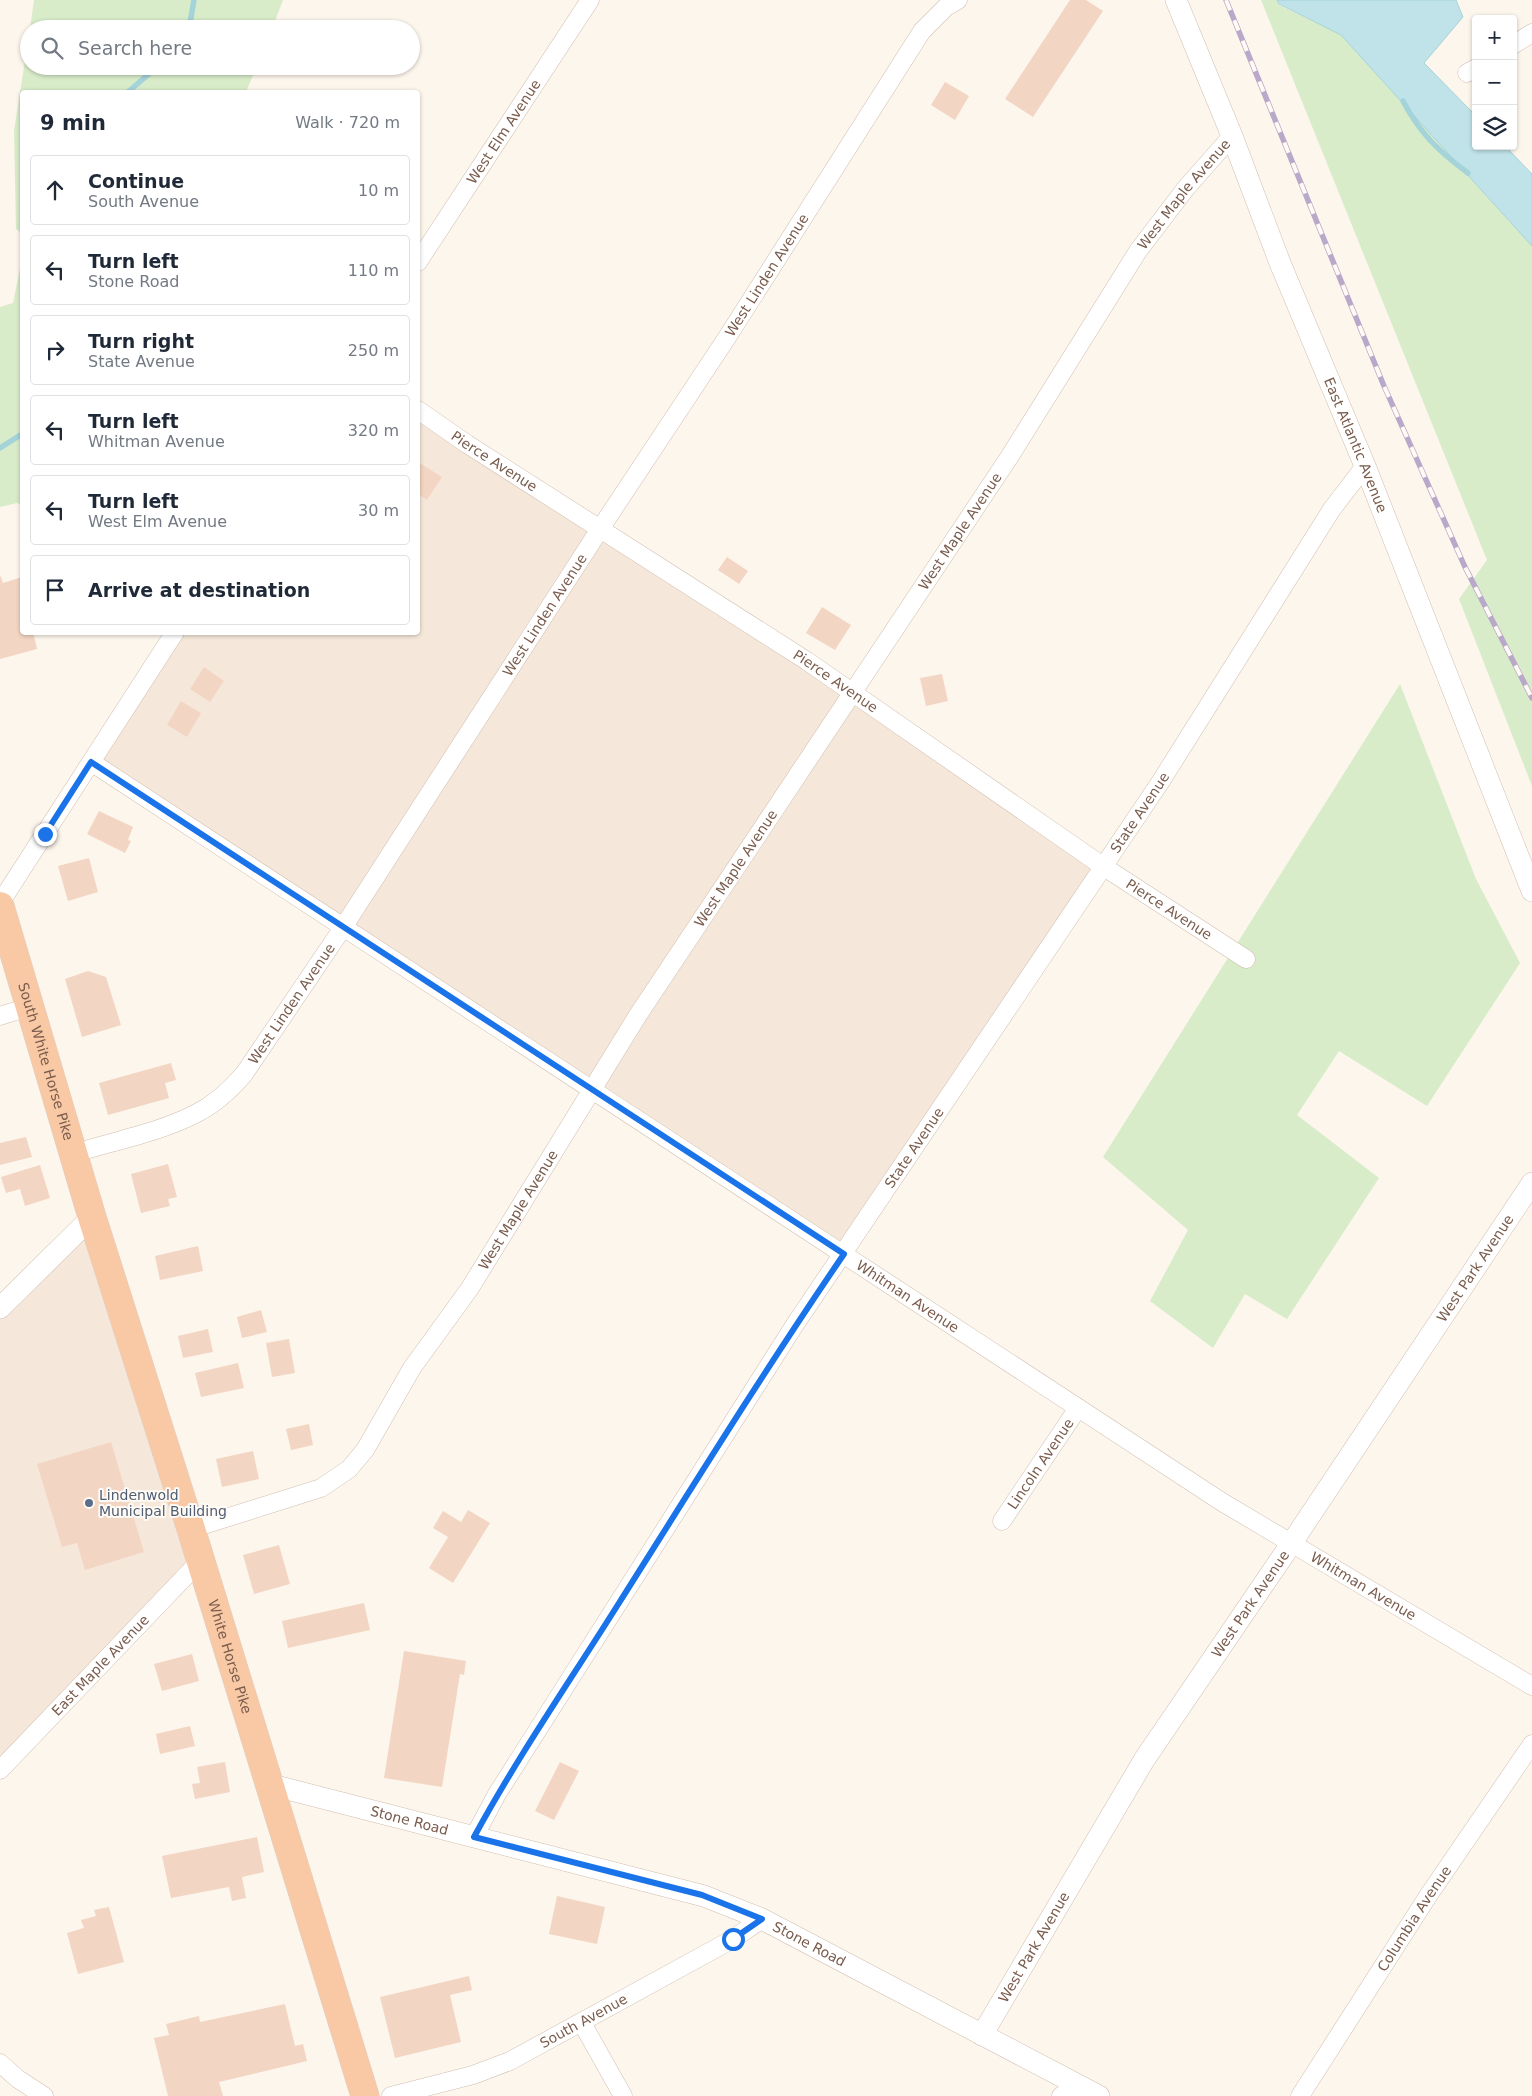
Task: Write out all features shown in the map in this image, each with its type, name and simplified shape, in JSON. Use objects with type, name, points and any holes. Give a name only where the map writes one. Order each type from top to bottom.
[{"type":"highway","name":"South White Horse Pike","points":[[0,905],[28,1007],[92,1218]]},
{"type":"highway","name":"White Horse Pike","points":[[92,1218],[191,1530],[364,2096]]},
{"type":"street","name":"West Elm Avenue","points":[[420,259],[590,0]]},
{"type":"street","name":"East Atlantic Avenue","points":[[1176,0],[1232,136],[1280,263],[1366,466],[1532,891]]},
{"type":"street","name":"West Linden Avenue","points":[[72,1154],[177,1122],[198,1113],[231,1090],[244,1074],[344,926],[600,529],[728,336],[922,31],[947,2]]},
{"type":"street","points":[[1517,42],[1532,33]]},
{"type":"street","name":"West Maple Avenue","points":[[191,1530],[321,1488],[349,1469],[365,1450],[412,1368],[470,1288],[638,1015],[1010,456],[1138,251],[1186,188],[1232,136]]},
{"type":"street","name":"Pierce Avenue","points":[[420,411],[466,444],[807,661],[1104,867],[1246,960]]},
{"type":"street","name":"State Avenue","points":[[474,1837],[497,1794],[794,1326],[1104,867],[1332,509],[1366,466]]},
{"type":"street","points":[[0,905],[173,635]]},
{"type":"street","name":"Whitman Avenue","points":[[91,762],[1222,1502],[1532,1686]]},
{"type":"street","points":[[0,1016],[28,1007]]},
{"type":"street","name":"West Park Avenue","points":[[982,2035],[1144,1760],[1532,1183]]},
{"type":"street","points":[[0,1308],[92,1218]]},
{"type":"street","name":"Lincoln Avenue","points":[[1002,1521],[1078,1408]]},
{"type":"street","name":"East Maple Avenue","points":[[0,1770],[200,1561]]},
{"type":"street","name":"Columbia Avenue","points":[[1300,2096],[1428,1896],[1532,1744]]},
{"type":"street","name":"Stone Road","points":[[268,1784],[702,1895],[762,1919],[982,2035],[1070,2090],[1099,2096]]},
{"type":"street","name":"South Avenue","points":[[392,2096],[473,2075],[510,2061],[582,2024],[733,1939],[762,1919]]},
{"type":"street","points":[[582,2024],[623,2096]]},
{"type":"street","points":[[0,2063],[18,2080],[44,2096]]},
{"type":"shaded area","points":[[420,409],[1104,867],[844,1253],[91,762],[174,635],[420,635]]},
{"type":"shaded area","points":[[92,1217],[200,1561],[0,1773],[0,1308]]},
{"type":"green space","points":[[34,0],[283,0],[275,20],[31,20]]},
{"type":"green space","points":[[1261,0],[1277,0],[1279,5],[1341,35],[1532,246],[1532,786],[1459,599],[1487,560]]},
{"type":"green space","points":[[23,75],[253,75],[247,90],[20,90]]},
{"type":"green space","points":[[20,93],[20,232],[16,229],[14,131]]},
{"type":"green space","points":[[20,269],[20,504],[17,503],[0,507],[0,307],[13,303]]},
{"type":"green space","points":[[1400,684],[1476,879],[1520,963],[1427,1106],[1339,1051],[1297,1115],[1379,1178],[1287,1319],[1245,1294],[1213,1348],[1150,1301],[1188,1230],[1103,1157]]},
{"type":"water","points":[[1277,0],[1456,0],[1463,17],[1424,63],[1472,112],[1472,150],[1509,150],[1532,174],[1532,246],[1341,35],[1279,4]]},
{"type":"building","points":[[1070,0],[1086,0],[1103,11],[1033,117],[1005,99]]},
{"type":"building","points":[[945,82],[969,96],[955,120],[931,105]]},
{"type":"building","points":[[420,463],[442,477],[427,500],[420,495]]},
{"type":"building","points":[[727,557],[748,571],[739,584],[718,570]]},
{"type":"building","points":[[0,575],[3,583],[20,578],[20,635],[34,635],[37,649],[0,659]]},
{"type":"building","points":[[822,607],[851,625],[835,650],[806,633]]},
{"type":"building","points":[[204,667],[224,681],[210,702],[190,689]]},
{"type":"building","points":[[942,674],[948,701],[926,706],[920,678]]},
{"type":"building","points":[[181,701],[201,713],[187,737],[167,725]]},
{"type":"building","points":[[99,811],[133,827],[128,840],[131,841],[125,853],[87,834]]},
{"type":"building","points":[[89,858],[98,892],[68,901],[58,866]]},
{"type":"building","points":[[88,971],[106,977],[121,1025],[82,1037],[65,979]]},
{"type":"building","points":[[171,1063],[176,1080],[165,1083],[169,1098],[108,1115],[99,1083]]},
{"type":"building","points":[[26,1137],[32,1157],[0,1165],[0,1143]]},
{"type":"building","points":[[168,1164],[177,1197],[168,1199],[170,1206],[141,1213],[131,1174]]},
{"type":"building","points":[[40,1165],[50,1198],[25,1206],[20,1189],[6,1193],[1,1177]]},
{"type":"building","points":[[198,1246],[203,1271],[160,1280],[155,1256]]},
{"type":"building","points":[[261,1310],[267,1332],[242,1338],[237,1317]]},
{"type":"building","points":[[208,1329],[213,1352],[183,1358],[178,1336]]},
{"type":"building","points":[[289,1339],[295,1373],[272,1377],[266,1343]]},
{"type":"building","points":[[238,1363],[244,1388],[201,1397],[195,1373]]},
{"type":"building","points":[[309,1424],[313,1445],[291,1450],[286,1429]]},
{"type":"building","name":"Lindenwold Municipal Building","points":[[111,1442],[144,1552],[85,1570],[77,1543],[62,1547],[37,1464]]},
{"type":"building","points":[[253,1451],[259,1479],[222,1487],[216,1459]]},
{"type":"building","points":[[468,1510],[490,1523],[453,1583],[429,1568],[448,1537],[433,1528],[443,1511],[461,1522]]},
{"type":"building","points":[[279,1545],[290,1584],[254,1594],[243,1555]]},
{"type":"building","points":[[364,1603],[370,1630],[288,1648],[282,1621]]},
{"type":"building","points":[[404,1651],[466,1661],[464,1675],[460,1674],[442,1787],[384,1778]]},
{"type":"building","points":[[192,1654],[199,1681],[162,1691],[154,1664]]},
{"type":"building","points":[[190,1726],[195,1746],[160,1754],[156,1734]]},
{"type":"building","points":[[225,1762],[230,1792],[195,1799],[192,1784],[200,1783],[197,1767]]},
{"type":"building","points":[[560,1762],[579,1771],[554,1820],[535,1811]]},
{"type":"building","points":[[257,1837],[264,1872],[242,1877],[246,1898],[232,1901],[229,1887],[171,1898],[162,1856]]},
{"type":"building","points":[[557,1896],[605,1907],[597,1944],[549,1934]]},
{"type":"building","points":[[109,1907],[124,1962],[78,1974],[67,1933],[84,1928],[81,1920],[96,1916],[94,1910]]},
{"type":"building","points":[[469,1976],[472,1990],[450,1995],[461,2042],[395,2058],[380,1997]]},
{"type":"building","points":[[285,2004],[295,2046],[303,2044],[307,2061],[219,2082],[223,2096],[168,2096],[154,2038],[169,2035],[166,2024],[199,2016],[200,2022]]},
{"type":"waterway","points":[[191,20],[194,0]]},
{"type":"waterway","points":[[130,90],[148,75]]},
{"type":"waterway","points":[[1403,101],[1416,123],[1431,141],[1468,173]]},
{"type":"waterway","points":[[0,448],[20,435]]},
{"type":"railway","points":[[1226,0],[1384,386],[1465,567],[1532,698]]},
{"type":"place","name":"Lindenwold Municipal Building","points":[[89,1503]]},
{"type":"route","points":[[45,834],[91,762],[844,1254],[794,1326],[549,1712],[497,1794],[474,1837],[702,1895],[762,1919],[733,1939]]}]
